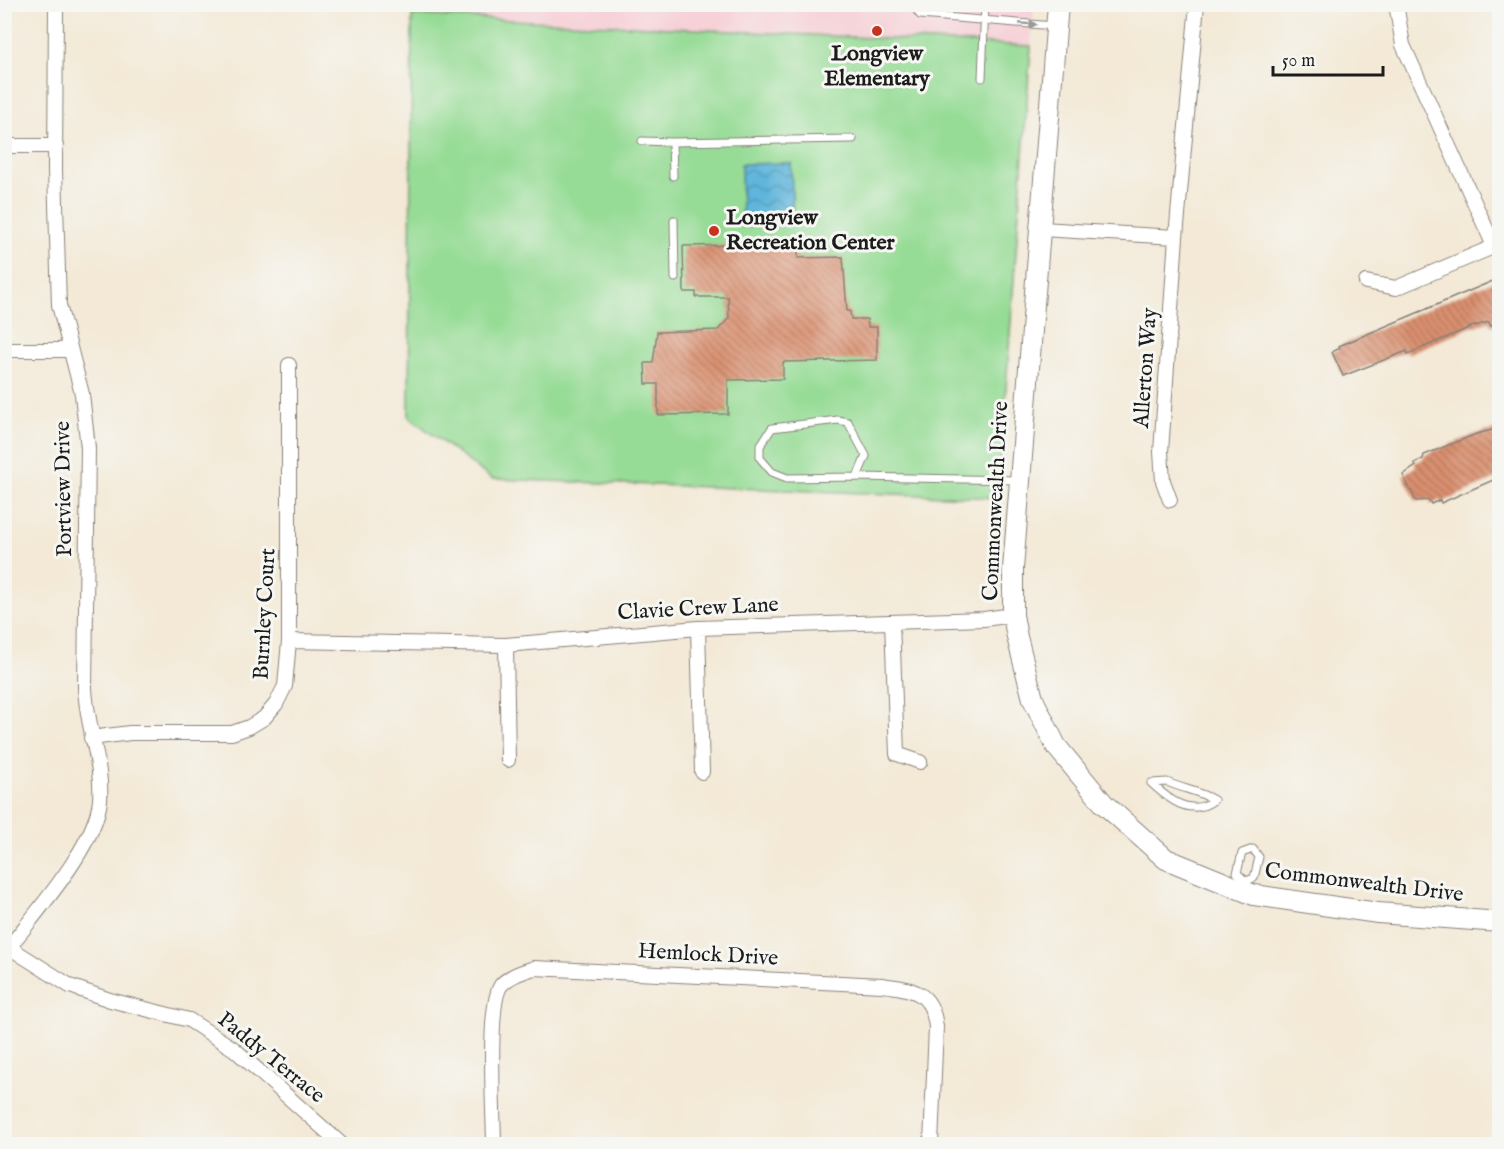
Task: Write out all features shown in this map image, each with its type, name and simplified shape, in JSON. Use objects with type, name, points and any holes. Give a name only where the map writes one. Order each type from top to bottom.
[{"type":"street","name":"Portview Drive","points":[[6,949],[84,846],[94,824],[100,800],[86,714],[85,687],[88,448],[82,393],[59,305],[56,4]]},
{"type":"street","name":"Commonwealth Drive","points":[[1058,4],[1013,569],[1013,615],[1033,699],[1056,746],[1104,804],[1166,859],[1244,885],[1254,895],[1378,913],[1500,922]]},
{"type":"street","name":"Allerton Way","points":[[1170,500],[1163,480],[1161,452],[1176,237],[1197,4]]},
{"type":"street","points":[[1366,282],[1396,288],[1497,245],[1403,45],[1396,4]]},
{"type":"street","points":[[4,146],[56,146]]},
{"type":"street","points":[[1041,229],[1176,237]]},
{"type":"street","points":[[4,350],[69,350]]},
{"type":"street","name":"Burnley Court","points":[[91,738],[130,733],[232,733],[264,718],[285,686],[289,641],[290,365]]},
{"type":"street","name":"Clavie Crew Lane","points":[[289,641],[506,645],[698,628],[892,622],[1013,615]]},
{"type":"street","points":[[892,622],[897,754],[920,762]]},
{"type":"street","points":[[698,628],[702,772]]},
{"type":"street","points":[[506,645],[508,760]]},
{"type":"street","name":"Paddy Terrace","points":[[6,949],[70,986],[110,1000],[189,1020],[234,1049],[341,1144]]},
{"type":"street","name":"Hemlock Drive","points":[[494,1144],[492,1036],[496,998],[500,986],[516,974],[534,968],[882,985],[913,989],[934,1010],[936,1027],[931,1144]]},
{"type":"lane","points":[[912,4],[920,15],[1057,27]]},
{"type":"lane","points":[[941,16],[942,4]]},
{"type":"lane","points":[[982,78],[985,4]]},
{"type":"lane","points":[[642,141],[854,139]]},
{"type":"lane","points":[[672,142],[673,176]]},
{"type":"lane","points":[[674,220],[675,278]]},
{"type":"lane","points":[[857,477],[866,456],[848,422],[780,425],[772,428],[760,446],[760,458],[772,472],[787,478],[1020,480]]},
{"type":"lane","points":[[1167,782],[1185,790],[1202,793],[1214,800],[1206,806],[1192,808],[1171,802],[1151,783],[1167,782]]},
{"type":"lane","points":[[1253,849],[1259,857],[1254,878],[1244,885],[1237,873],[1242,853],[1253,849]]},
{"type":"shaded area","name":"Longview Elementary","points":[[412,5],[1034,5],[1031,46],[412,15]]},
{"type":"green space","name":"Longview Recreation Center","points":[[412,15],[1031,46],[998,498],[492,479],[409,417]]},
{"type":"water","points":[[791,163],[793,224],[742,226],[741,164]]},
{"type":"building","name":"Longview Recreation Center","points":[[798,244],[798,258],[843,257],[847,311],[850,311],[851,319],[867,319],[868,327],[877,327],[877,360],[783,362],[783,379],[728,380],[728,414],[658,415],[658,384],[646,384],[645,363],[653,363],[657,332],[718,330],[729,318],[728,297],[696,297],[696,292],[684,292],[683,246]]},
{"type":"building","points":[[1500,278],[1500,323],[1491,326],[1489,322],[1471,327],[1408,354],[1407,351],[1343,376],[1332,352],[1340,348],[1339,346]]},
{"type":"building","points":[[1500,428],[1500,477],[1441,503],[1440,500],[1431,504],[1429,500],[1416,501],[1403,475],[1416,466],[1414,463],[1423,459],[1424,455],[1476,434]]},
{"type":"place","name":"Longview Elementary","points":[[877,31]]},
{"type":"place","name":"Longview Recreation Center","points":[[714,231]]}]
